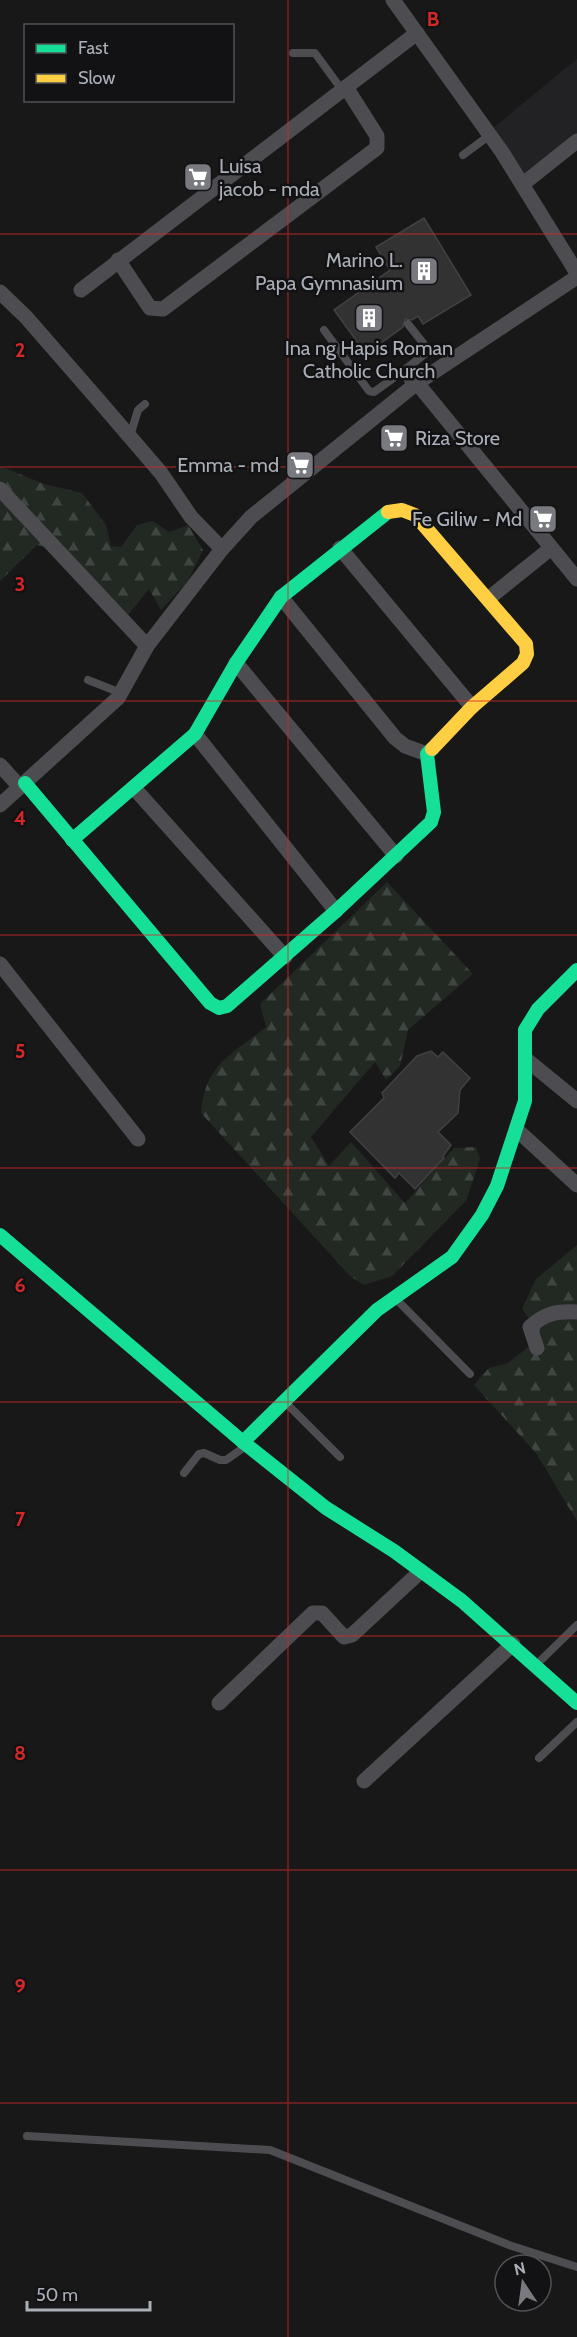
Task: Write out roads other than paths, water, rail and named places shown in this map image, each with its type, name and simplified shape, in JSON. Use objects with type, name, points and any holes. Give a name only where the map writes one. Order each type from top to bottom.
[{"type":"street","points":[[0,805],[121,693],[147,646],[222,549],[251,517],[415,385],[577,275],[523,184],[417,33],[398,2]]},
{"type":"street","points":[[81,290],[417,33]]},
{"type":"street","points":[[118,260],[150,308],[163,309],[377,148],[377,136],[344,89]]},
{"type":"street","points":[[523,184],[577,141]]},
{"type":"street","points":[[0,292],[26,317],[130,436],[161,473],[191,517],[222,549]]},
{"type":"street","points":[[415,385],[577,579]]},
{"type":"street","points":[[0,489],[147,646]]},
{"type":"street","points":[[72,840],[195,734],[236,663],[281,597],[381,515],[393,509],[403,509],[415,515],[489,598],[526,644],[527,654],[524,663],[472,707],[427,754]]},
{"type":"street","points":[[340,548],[472,707]]},
{"type":"street","points":[[489,598],[550,549]]},
{"type":"street","points":[[281,597],[395,738],[405,746],[427,754]]},
{"type":"street","points":[[236,663],[396,856]]},
{"type":"street","points":[[195,734],[336,911]]},
{"type":"street","points":[[0,765],[23,785],[210,1003],[219,1008],[227,1006],[285,957],[431,822],[434,812],[427,754]]},
{"type":"street","points":[[135,788],[285,957]]},
{"type":"street","points":[[0,964],[138,1139]]},
{"type":"street","points":[[245,1443],[363,1322],[452,1257],[482,1215],[496,1186],[525,1101],[527,1060],[525,1030],[538,1009],[577,970]]},
{"type":"street","points":[[527,1060],[577,1101]]},
{"type":"street","points":[[517,1130],[577,1185]]},
{"type":"street","points":[[0,1235],[245,1443],[326,1508],[420,1570],[462,1601],[577,1703]]},
{"type":"street","points":[[537,1348],[530,1327],[542,1316],[564,1311],[577,1312]]},
{"type":"street","points":[[219,1702],[313,1613],[322,1613],[344,1637],[352,1635],[420,1570]]},
{"type":"street","points":[[364,1781],[513,1644]]},
{"type":"lane","points":[[293,53],[315,53],[344,89]]},
{"type":"lane","points":[[463,154],[490,135]]},
{"type":"lane","points":[[324,330],[369,391],[374,392],[426,353],[427,348],[408,324]]},
{"type":"lane","points":[[402,372],[415,385]]},
{"type":"lane","points":[[130,436],[138,410],[145,404]]},
{"type":"lane","points":[[88,680],[121,693]]},
{"type":"lane","points":[[395,1298],[470,1374]]},
{"type":"lane","points":[[284,1401],[340,1457]]},
{"type":"lane","points":[[184,1473],[199,1454],[204,1453],[220,1460],[226,1460],[245,1443]]},
{"type":"lane","points":[[536,1665],[577,1625]]},
{"type":"lane","points":[[539,1758],[577,1722]]},
{"type":"lane","points":[[27,2136],[270,2150],[509,2245],[577,2267]]},
{"type":"place","name":"Luisa jacob - mda","points":[[198,177]]},
{"type":"place","name":"Marino L. Papa Gymnasium","points":[[424,271]]},
{"type":"place","name":"Ina ng Hapis Roman Catholic Church","points":[[369,318]]},
{"type":"place","name":"Riza Store","points":[[394,438]]},
{"type":"place","name":"Emma - md","points":[[300,465]]},
{"type":"place","name":"Fe Giliw - Md","points":[[543,519]]}]
